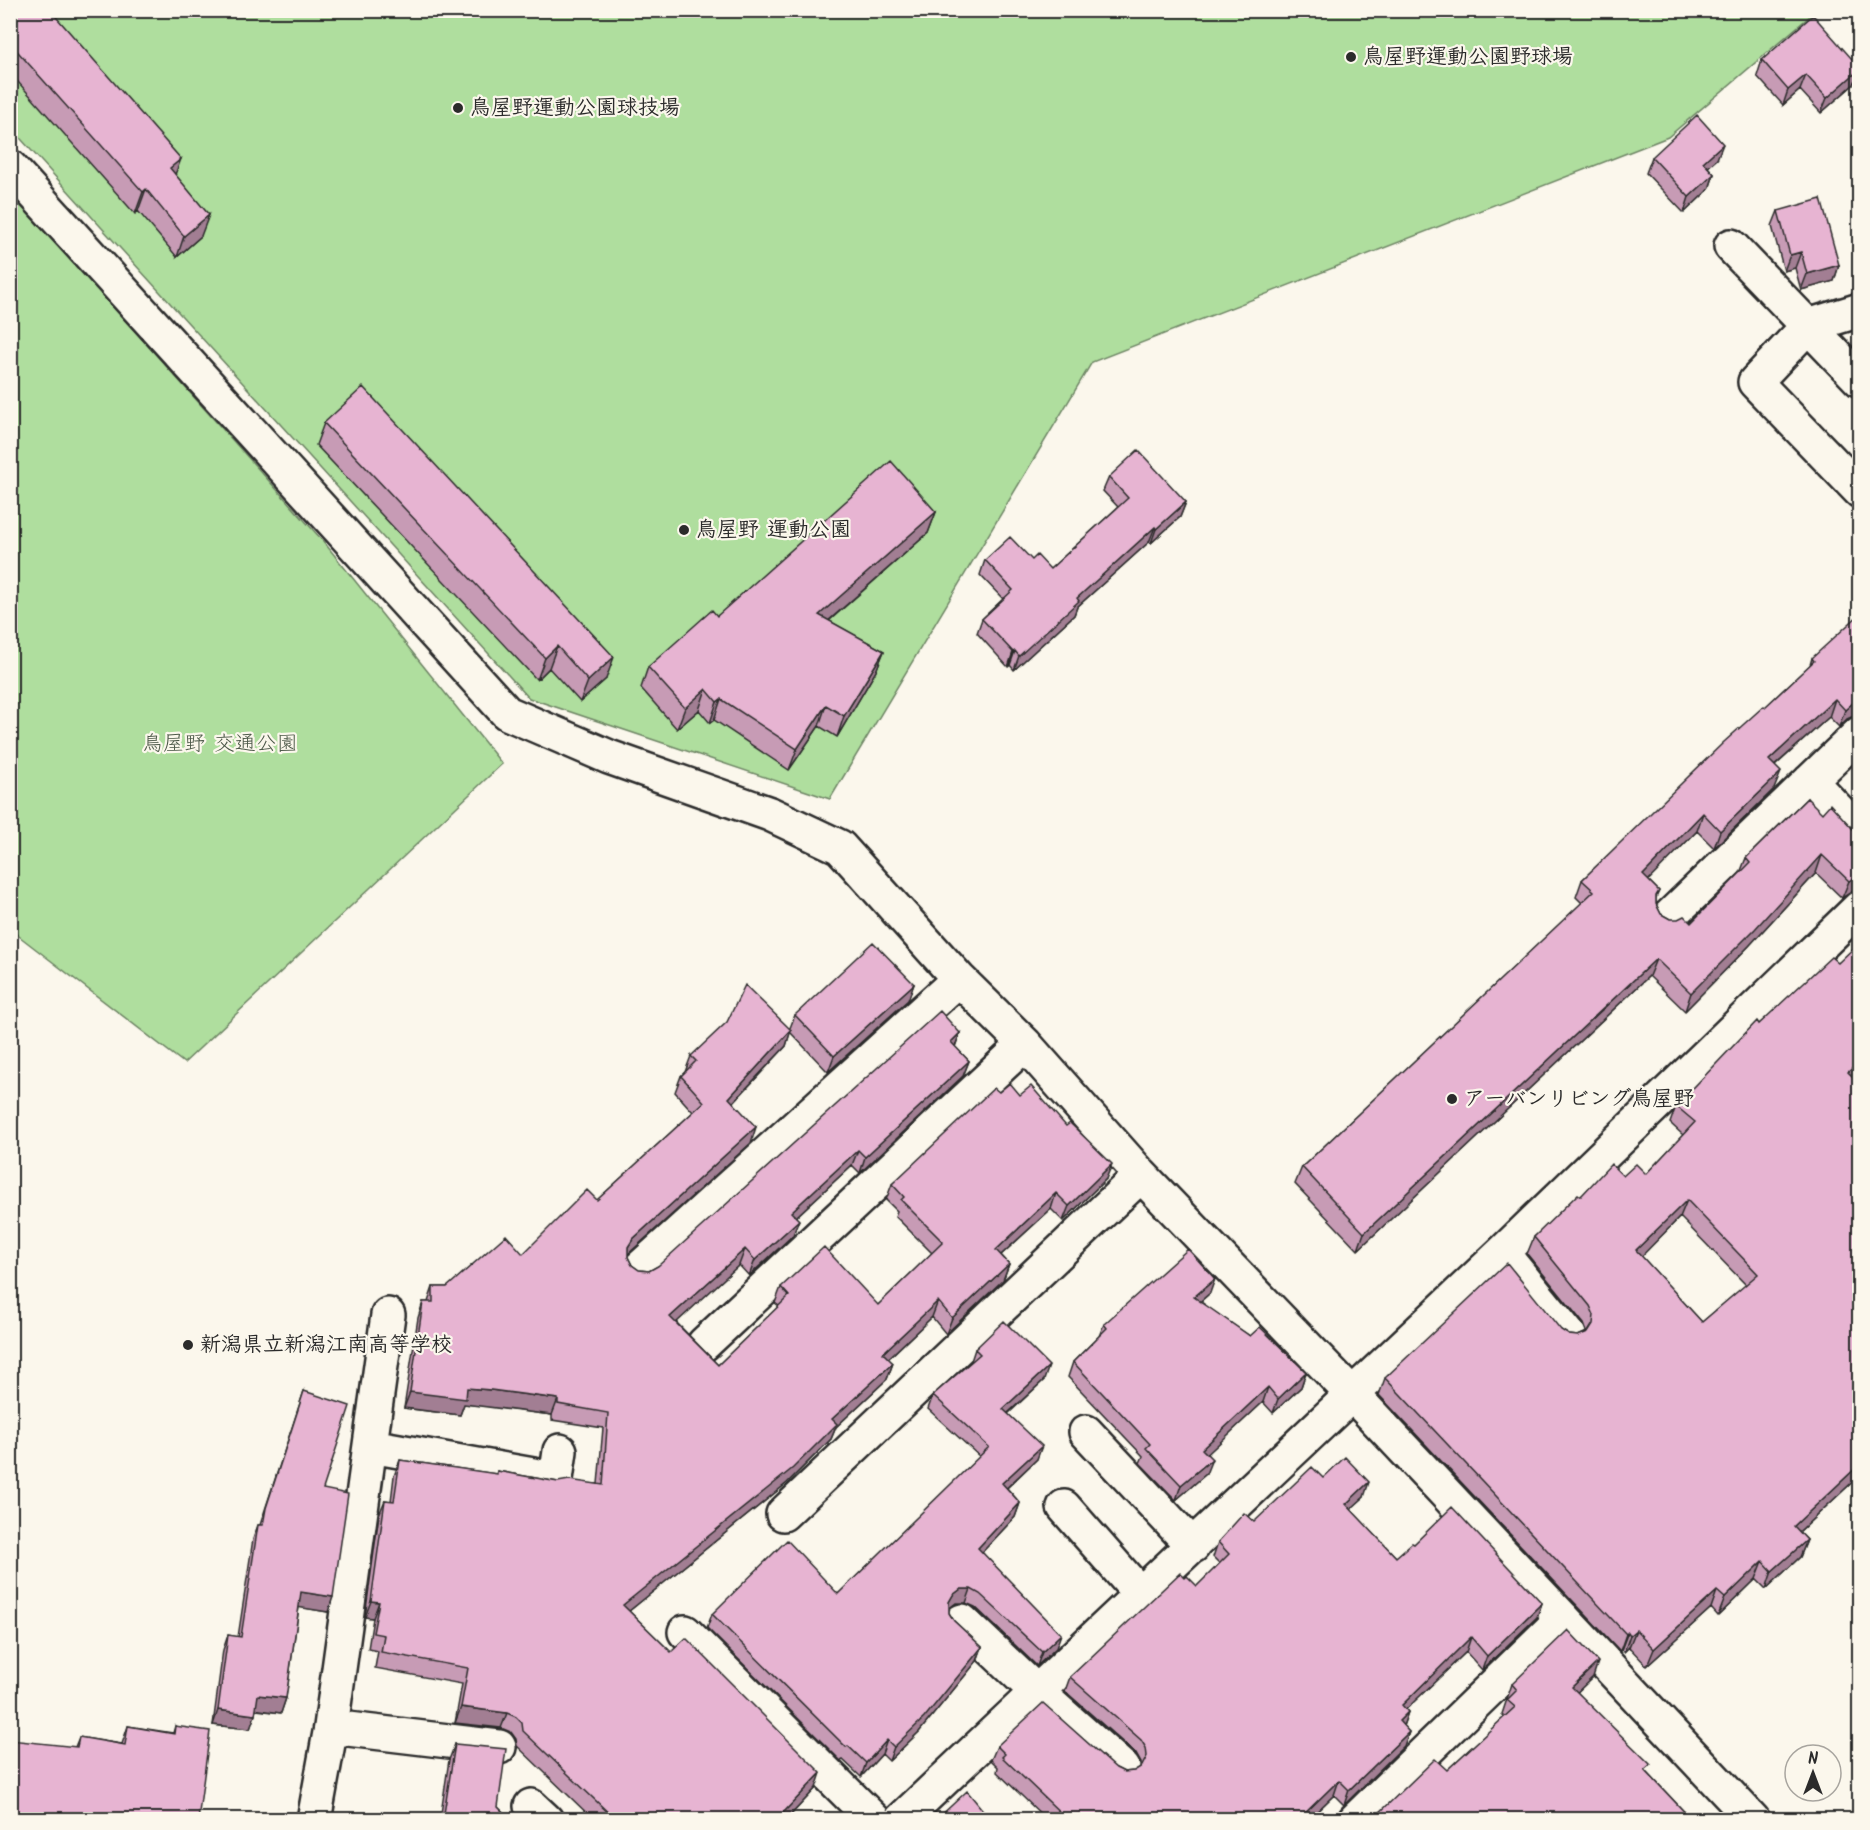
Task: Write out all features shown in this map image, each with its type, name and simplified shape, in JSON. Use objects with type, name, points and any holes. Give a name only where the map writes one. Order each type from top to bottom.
[{"type":"street","points":[[10,167],[507,713],[609,757],[770,814],[840,846],[959,979],[1025,1044],[1141,1175],[1353,1395],[1753,1820]]},
{"type":"street","points":[[1731,246],[1860,380]]},
{"type":"street","points":[[1860,310],[1808,326],[1755,382],[1860,491]]},
{"type":"street","points":[[1668,918],[1860,733]]},
{"type":"street","points":[[1810,781],[1860,833]]},
{"type":"street","points":[[901,1820],[1353,1395],[1860,907]]},
{"type":"street","points":[[640,1268],[959,979]]},
{"type":"street","points":[[704,1344],[1025,1044]]},
{"type":"street","points":[[783,1514],[1141,1175]]},
{"type":"street","points":[[1502,1253],[1569,1335]]},
{"type":"street","points":[[315,1820],[331,1727],[388,1315]]},
{"type":"street","points":[[1086,1432],[1193,1546]]},
{"type":"street","points":[[370,1446],[556,1479],[560,1451]]},
{"type":"street","points":[[1064,1507],[1141,1595]]},
{"type":"street","points":[[1355,1820],[1563,1618]]},
{"type":"street","points":[[962,1621],[1123,1768]]},
{"type":"street","points":[[685,1632],[874,1820]]},
{"type":"street","points":[[331,1727],[499,1747]]},
{"type":"green space","name":"鳥屋野 運動公園","points":[[11,11],[1816,11],[1668,137],[1092,362],[830,799],[529,698],[11,128]]},
{"type":"green space","name":"鳥屋野 交通公園","points":[[10,192],[323,541],[502,764],[184,1063],[11,930]]},
{"type":"building","points":[[10,10],[50,10],[181,159],[170,168],[209,215],[184,236],[146,189],[143,192],[10,43]]},
{"type":"building","points":[[1813,15],[1860,68],[1827,98],[1806,75],[1788,90],[1762,60]]},
{"type":"building","points":[[1697,115],[1723,144],[1703,162],[1714,174],[1689,197],[1652,157]]},
{"type":"building","points":[[1821,199],[1839,265],[1807,274],[1801,252],[1790,255],[1778,211]]},
{"type":"building","points":[[363,387],[614,657],[588,681],[557,646],[545,658],[324,423]]},
{"type":"building","points":[[1138,450],[1186,502],[1077,598],[1079,601],[1019,656],[982,619],[1013,590],[985,560],[1010,537],[1032,560],[1037,555],[1050,569],[1128,498],[1109,477]]},
{"type":"building","points":[[891,461],[936,512],[819,615],[884,651],[844,716],[826,705],[797,749],[721,699],[717,702],[706,689],[685,708],[648,667],[712,610],[717,616]]},
{"type":"building","points":[[1860,614],[1860,699],[1845,710],[1835,699],[1769,760],[1781,772],[1720,831],[1703,813],[1643,875],[1659,891],[1656,904],[1661,914],[1670,919],[1684,916],[1691,923],[1750,863],[1746,858],[1807,798],[1822,813],[1830,804],[1853,829],[1860,831],[1860,873],[1849,881],[1822,855],[1755,929],[1691,993],[1656,959],[1364,1233],[1302,1167],[1594,891],[1582,880],[1724,742],[1814,661],[1812,658]]},
{"type":"building","points":[[873,942],[914,984],[834,1056],[795,1015]]},
{"type":"building","points":[[1860,942],[1860,1062],[1848,1072],[1860,1084],[1860,1464],[1794,1526],[1807,1540],[1772,1571],[1763,1561],[1725,1598],[1717,1591],[1654,1649],[1636,1630],[1630,1635],[1628,1632],[1626,1634],[1385,1378],[1507,1263],[1561,1330],[1569,1335],[1578,1336],[1588,1332],[1593,1324],[1594,1315],[1590,1306],[1534,1237],[1578,1194],[1581,1196],[1611,1164],[1623,1176],[1636,1164],[1646,1174],[1695,1122],[1676,1106],[1757,1021],[1759,1024],[1831,957],[1838,963]],"holes":[[[1687,1200],[1758,1274],[1702,1322],[1636,1250]]]},
{"type":"building","points":[[745,985],[791,1030],[729,1098],[756,1127],[633,1239],[628,1247],[628,1257],[632,1265],[639,1270],[649,1271],[658,1266],[940,1011],[960,1033],[951,1042],[969,1061],[865,1157],[858,1150],[791,1212],[799,1220],[755,1260],[745,1249],[670,1317],[718,1365],[789,1296],[781,1287],[824,1247],[878,1305],[943,1242],[901,1200],[904,1197],[892,1184],[994,1088],[999,1092],[1010,1083],[1020,1095],[1031,1086],[1066,1126],[1070,1123],[1112,1164],[1069,1206],[1056,1193],[996,1250],[1009,1264],[952,1318],[938,1301],[883,1353],[893,1363],[832,1419],[837,1424],[793,1468],[623,1605],[671,1652],[686,1638],[821,1773],[782,1814],[787,1820],[616,1820],[523,1731],[522,1723],[516,1717],[507,1713],[461,1707],[468,1668],[381,1652],[384,1635],[373,1633],[379,1602],[371,1601],[385,1500],[394,1501],[400,1460],[497,1474],[497,1471],[558,1482],[569,1480],[603,1485],[608,1413],[558,1404],[558,1399],[491,1390],[467,1388],[466,1399],[410,1392],[423,1302],[433,1302],[433,1287],[447,1287],[506,1235],[523,1254],[587,1190],[597,1200],[704,1102],[681,1076],[696,1061],[691,1056],[727,1022]]},
{"type":"building","points":[[1188,1249],[1215,1279],[1194,1297],[1250,1336],[1260,1327],[1306,1372],[1278,1399],[1268,1387],[1202,1449],[1212,1459],[1181,1485],[1146,1448],[1150,1444],[1073,1362],[1107,1328],[1104,1324]]},
{"type":"building","points":[[1004,1321],[1049,1366],[1003,1409],[1042,1446],[1002,1483],[1020,1503],[978,1548],[1061,1634],[1042,1652],[980,1594],[971,1589],[961,1589],[953,1595],[949,1602],[949,1613],[954,1621],[982,1647],[924,1718],[894,1747],[887,1740],[866,1763],[848,1746],[846,1747],[712,1614],[787,1540],[838,1594],[989,1447],[933,1395],[980,1354],[975,1349]]},
{"type":"building","points":[[304,1391],[350,1406],[323,1489],[348,1494],[333,1597],[301,1592],[286,1698],[258,1695],[255,1715],[218,1710],[228,1635],[241,1637],[258,1525],[263,1525],[266,1508]]},
{"type":"building","points":[[1345,1457],[1369,1482],[1346,1504],[1396,1557],[1412,1543],[1414,1544],[1452,1507],[1542,1603],[1487,1656],[1471,1637],[1402,1705],[1408,1712],[1399,1721],[1409,1732],[1349,1790],[1339,1780],[1298,1820],[1068,1820],[1002,1757],[1005,1754],[997,1746],[1043,1703],[1116,1768],[1124,1772],[1134,1771],[1142,1766],[1147,1756],[1146,1748],[1141,1740],[1070,1677],[1180,1573],[1185,1578],[1187,1576],[1197,1586],[1229,1554],[1218,1542],[1244,1513],[1254,1522],[1312,1467],[1323,1478]]},
{"type":"building","points":[[1568,1630],[1598,1662],[1572,1687],[1651,1765],[1645,1770],[1692,1820],[1378,1820],[1375,1817],[1435,1759],[1447,1770],[1515,1707],[1507,1700],[1517,1690],[1512,1684]]},
{"type":"building","points":[[128,1726],[174,1734],[175,1726],[210,1731],[198,1820],[10,1820],[10,1740],[77,1747],[79,1737],[125,1745]]},
{"type":"building","points":[[455,1744],[506,1749],[498,1807],[511,1820],[443,1820]]},
{"type":"building","points":[[967,1791],[991,1820],[936,1820]]},
{"type":"place","name":"鳥屋野運動公園野球場","points":[[1351,57]]},
{"type":"place","name":"鳥屋野運動公園球技場","points":[[458,108]]},
{"type":"place","name":"鳥屋野 運動公園","points":[[684,530]]},
{"type":"place","name":"アーバンリビング鳥屋野","points":[[1452,1099]]},
{"type":"place","name":"新潟県立新潟江南高等学校","points":[[188,1345]]}]
